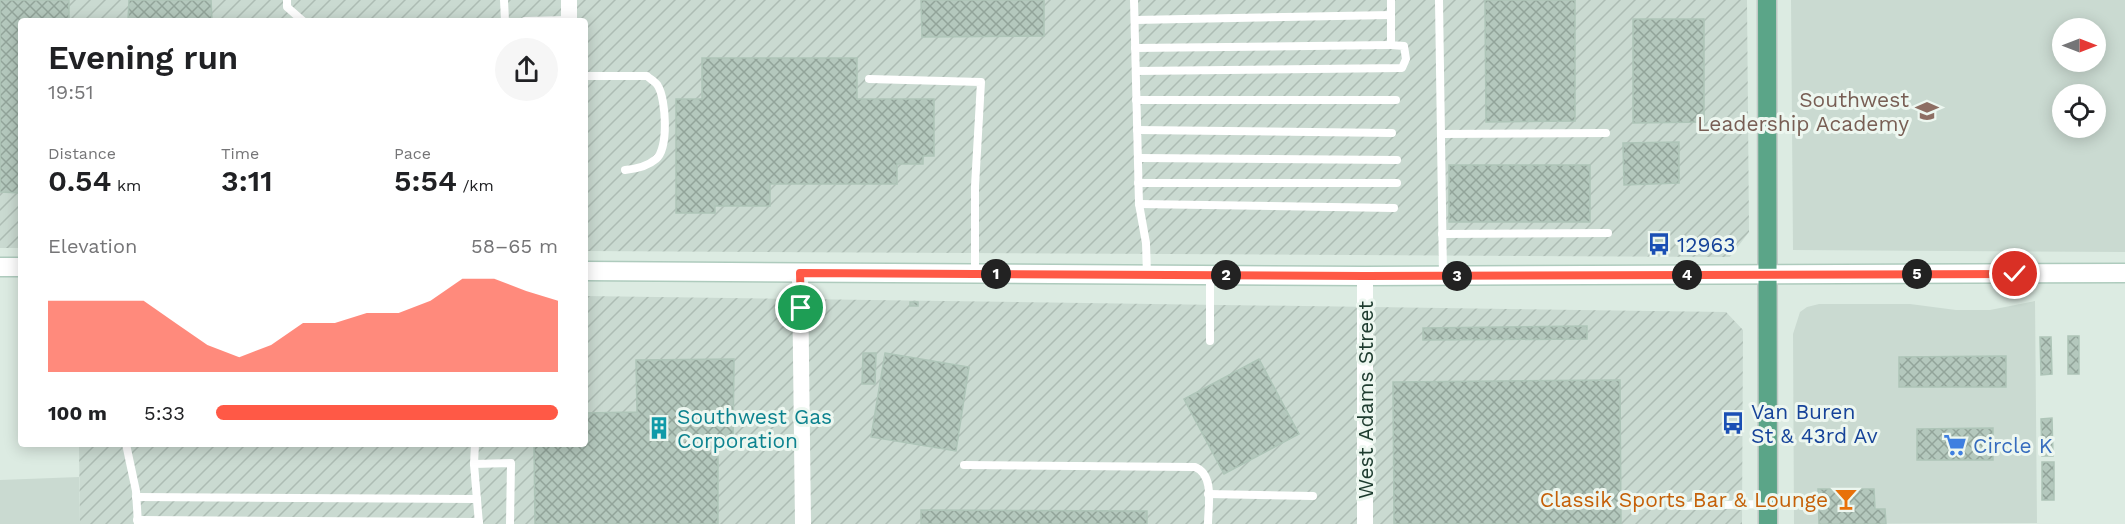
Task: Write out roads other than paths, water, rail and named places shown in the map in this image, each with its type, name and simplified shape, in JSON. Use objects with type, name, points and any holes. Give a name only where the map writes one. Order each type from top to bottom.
[{"type":"main road","points":[[1767,0],[1767,524]]},
{"type":"main road","points":[[0,267],[18,267]]},
{"type":"main road","points":[[588,271],[1365,276],[2125,273]]},
{"type":"street","points":[[569,0],[569,18]]},
{"type":"street","points":[[800,273],[803,524]]},
{"type":"street","name":"West Adams Street","points":[[1365,276],[1365,524]]},
{"type":"lane","points":[[287,0],[287,7],[300,18]]},
{"type":"lane","points":[[504,0],[505,18]]},
{"type":"lane","points":[[1134,0],[1138,183],[1146,243],[1147,275]]},
{"type":"lane","points":[[1391,0],[1391,45]]},
{"type":"lane","points":[[1439,0],[1443,276]]},
{"type":"lane","points":[[1135,20],[1391,15]]},
{"type":"lane","points":[[1135,48],[1391,45],[1404,46],[1406,59],[1402,68],[1136,71]]},
{"type":"lane","points":[[588,76],[647,76],[658,85],[663,104],[664,144],[658,158],[636,169],[625,170]]},
{"type":"lane","points":[[869,79],[981,82],[975,186],[975,274]]},
{"type":"lane","points":[[1136,100],[1396,100]]},
{"type":"lane","points":[[1137,130],[1392,133]]},
{"type":"lane","points":[[1441,134],[1606,133]]},
{"type":"lane","points":[[1138,159],[1397,160]]},
{"type":"lane","points":[[1138,183],[1397,183]]},
{"type":"lane","points":[[1139,204],[1394,208]]},
{"type":"lane","points":[[1443,234],[1608,233]]},
{"type":"lane","points":[[1210,275],[1210,341]]},
{"type":"lane","points":[[127,447],[136,497],[137,522],[479,523],[475,447]]},
{"type":"lane","points":[[474,464],[512,463],[510,524]]},
{"type":"lane","points":[[964,465],[1195,467],[1203,470],[1208,478],[1208,524]]},
{"type":"lane","points":[[1208,494],[1313,496]]},
{"type":"lane","points":[[136,497],[477,500]]},
{"type":"lane","points":[[1679,506],[1767,504]]},
{"type":"place","name":"Southwest Leadership Academy","points":[[1927,111]]},
{"type":"place","name":"12963","points":[[1659,244]]},
{"type":"place","name":"Van Buren St & 43rd Av","points":[[1733,423]]},
{"type":"place","name":"Southwest Gas Corporation","points":[[659,428]]},
{"type":"place","name":"Circle K","points":[[1955,445]]},
{"type":"place","name":"Classik Sports Bar & Lounge","points":[[1846,499]]}]
